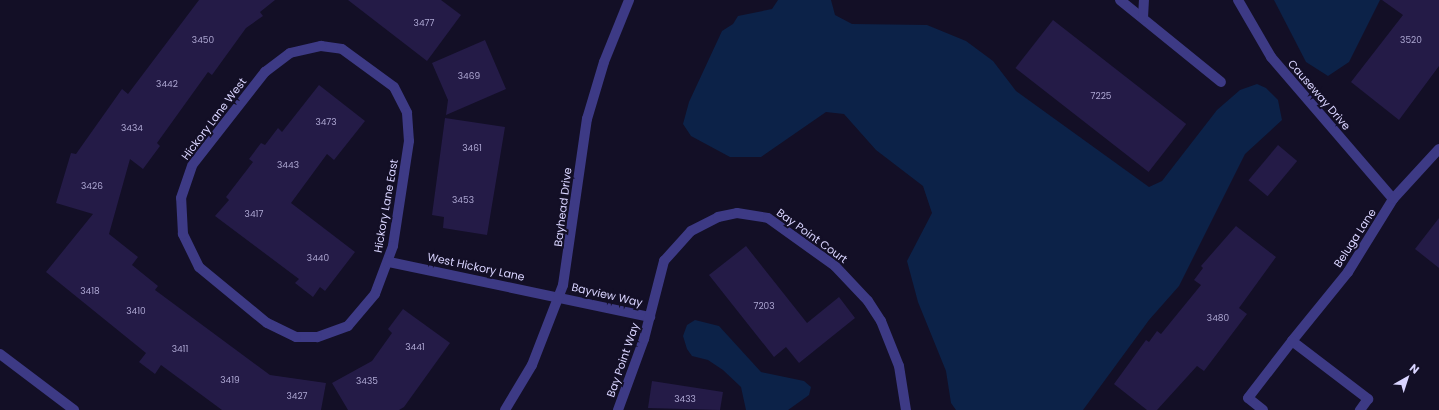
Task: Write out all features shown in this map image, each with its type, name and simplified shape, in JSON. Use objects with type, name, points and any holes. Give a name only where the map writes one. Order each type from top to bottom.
[{"type":"street","name":"Bayhead Drive","points":[[505,410],[532,365],[559,297],[570,256],[587,119],[604,62],[629,0]]},
{"type":"street","points":[[1120,0],[1221,82]]},
{"type":"street","points":[[1143,18],[1144,0]]},
{"type":"street","name":"Causeway Drive","points":[[1238,0],[1271,57],[1393,199]]},
{"type":"street","name":"Hickory Lane West","points":[[250,309],[207,276],[192,256],[183,234],[180,210],[188,175],[265,72],[280,58],[300,49],[321,46],[342,49],[361,60]]},
{"type":"street","name":"Hickory Lane East","points":[[250,309],[286,333],[317,337],[328,334],[348,326],[363,311],[389,262],[410,127],[398,93],[361,60]]},
{"type":"street","name":"Beluga Lane","points":[[1264,410],[1248,398],[1348,272],[1393,199],[1439,149]]},
{"type":"street","name":"Bay Point Court","points":[[650,317],[662,266],[680,240],[724,215],[756,214],[817,251],[868,301],[881,322],[899,366],[906,410]]},
{"type":"street","name":"West Hickory Lane","points":[[389,262],[559,297]]},
{"type":"street","name":"Bayview Way","points":[[559,297],[650,317]]},
{"type":"street","name":"Bay Point Way","points":[[618,410],[650,317]]},
{"type":"street","points":[[1292,341],[1368,399],[1360,410]]},
{"type":"street","points":[[0,354],[74,410]]},
{"type":"water","points":[[778,0],[831,0],[835,15],[852,24],[927,25],[966,41],[993,61],[1016,91],[1149,187],[1162,181],[1217,110],[1240,90],[1257,84],[1266,88],[1278,100],[1282,120],[1245,154],[1179,286],[1149,320],[1083,410],[956,410],[951,403],[946,371],[918,302],[907,261],[932,213],[923,186],[876,150],[844,114],[826,112],[761,157],[730,157],[691,136],[683,124],[689,102],[722,31],[733,24],[738,16],[772,9]]},
{"type":"water","points":[[1274,0],[1380,0],[1349,62],[1328,76],[1306,62]]},
{"type":"water","points":[[695,320],[719,326],[761,372],[804,381],[811,387],[809,395],[788,410],[746,410],[741,387],[723,370],[708,360],[692,356],[687,349],[683,336],[687,325]]},
{"type":"building","points":[[199,0],[275,0],[260,12],[263,16],[246,28],[212,75],[208,72],[157,143],[160,146],[143,169],[130,159],[109,234],[138,257],[132,265],[158,286],[155,290],[270,375],[326,383],[321,410],[222,410],[161,365],[155,374],[139,362],[146,353],[46,272],[93,214],[56,203],[71,153],[76,154],[122,89],[128,94]]},
{"type":"building","points":[[348,0],[441,0],[461,15],[427,61]]},
{"type":"building","points":[[1382,0],[1439,0],[1439,66],[1399,120],[1351,82],[1403,15]]},
{"type":"building","points":[[1053,20],[1186,124],[1149,172],[1015,68]]},
{"type":"building","points":[[485,40],[506,89],[446,115],[448,100],[432,63]]},
{"type":"building","points":[[319,85],[365,121],[334,160],[327,154],[291,203],[355,252],[325,291],[320,287],[313,297],[295,283],[299,279],[215,216],[229,200],[226,197],[253,162],[249,159],[261,143],[265,145],[278,128],[282,132]]},
{"type":"building","points":[[445,118],[505,127],[487,235],[443,228],[444,217],[432,215]]},
{"type":"building","points":[[1278,145],[1297,161],[1268,196],[1248,180]]},
{"type":"building","points":[[1439,218],[1439,268],[1415,249]]},
{"type":"building","points":[[1236,226],[1276,257],[1239,308],[1247,314],[1204,371],[1197,366],[1157,410],[1147,410],[1114,384],[1146,340],[1149,342],[1157,331],[1161,334],[1201,285],[1194,280],[1203,268],[1201,266]]},
{"type":"building","points":[[746,246],[807,323],[839,297],[855,318],[799,363],[786,347],[774,357],[709,275]]},
{"type":"building","points":[[403,309],[450,343],[404,407],[399,410],[348,410],[332,383],[372,361],[392,333],[388,329]]},
{"type":"building","points":[[652,381],[723,392],[720,410],[648,408]]}]
